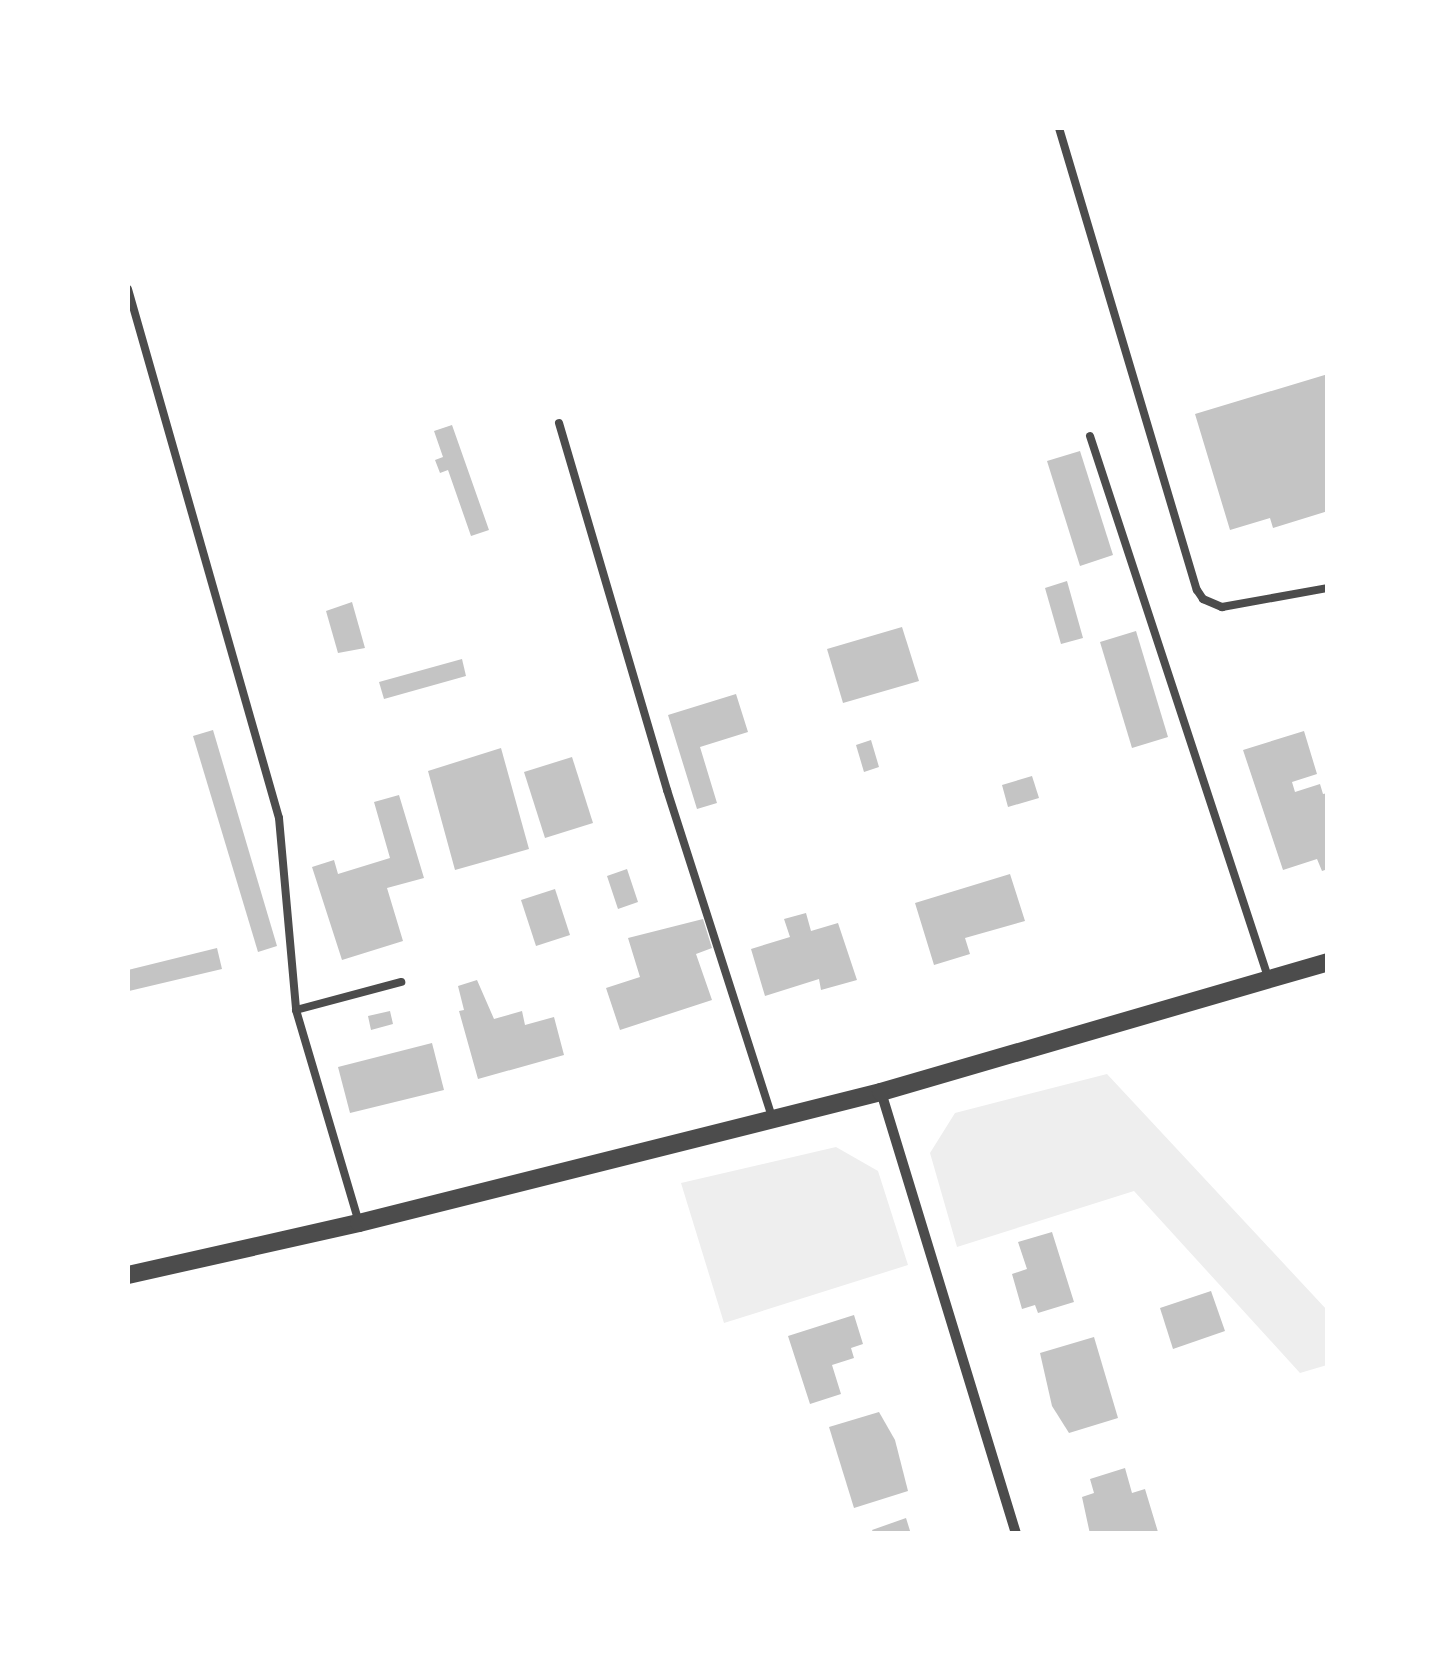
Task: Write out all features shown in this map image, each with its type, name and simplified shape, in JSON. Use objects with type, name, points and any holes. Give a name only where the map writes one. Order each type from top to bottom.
[{"type":"street","points":[[128,1275],[359,1223],[881,1092],[1328,962]]},
{"type":"street","points":[[881,1092],[1016,1534]]},
{"type":"lane","points":[[1059,128],[1197,590],[1210,603],[1232,607],[1328,588]]},
{"type":"lane","points":[[128,289],[279,818],[296,1010],[359,1223]]},
{"type":"lane","points":[[559,423],[667,790],[772,1120]]},
{"type":"lane","points":[[1090,436],[1270,981]]},
{"type":"lane","points":[[296,1010],[401,982]]},
{"type":"shaded area","points":[[1107,1074],[1327,1310],[1327,1365],[1300,1373],[1134,1191],[957,1247],[930,1153],[955,1113]]},
{"type":"shaded area","points":[[836,1147],[878,1171],[908,1265],[724,1323],[681,1183]]},
{"type":"building","points":[[1328,374],[1328,511],[1273,528],[1270,518],[1230,530],[1195,414]]},
{"type":"building","points":[[452,425],[489,530],[471,536],[448,470],[440,473],[435,460],[443,457],[434,431]]},
{"type":"building","points":[[1080,451],[1113,555],[1080,566],[1047,461]]},
{"type":"building","points":[[1067,581],[1083,638],[1061,644],[1045,588]]},
{"type":"building","points":[[352,602],[365,648],[338,653],[326,611]]},
{"type":"building","points":[[902,627],[919,681],[843,703],[827,649]]},
{"type":"building","points":[[1136,631],[1168,737],[1132,748],[1100,642]]},
{"type":"building","points":[[462,659],[466,676],[384,699],[379,682]]},
{"type":"building","points":[[736,694],[748,732],[700,747],[717,803],[697,809],[668,715]]},
{"type":"building","points":[[213,730],[277,946],[258,952],[193,736]]},
{"type":"building","points":[[1304,731],[1317,774],[1292,782],[1295,792],[1320,784],[1323,794],[1328,793],[1328,869],[1322,871],[1317,859],[1283,870],[1243,750]]},
{"type":"building","points":[[871,740],[879,767],[864,772],[856,745]]},
{"type":"building","points":[[501,748],[529,849],[455,870],[428,771]]},
{"type":"building","points":[[572,757],[593,823],[545,838],[524,772]]},
{"type":"building","points":[[1032,776],[1039,798],[1008,807],[1002,785]]},
{"type":"building","points":[[399,795],[424,878],[387,888],[403,941],[342,960],[312,867],[334,860],[338,874],[390,858],[374,802]]},
{"type":"building","points":[[627,869],[638,902],[618,909],[607,876]]},
{"type":"building","points":[[1010,874],[1025,921],[965,938],[970,954],[934,965],[915,903]]},
{"type":"building","points":[[555,889],[570,935],[536,946],[521,900]]},
{"type":"building","points":[[806,913],[811,931],[838,923],[857,980],[821,990],[819,979],[765,996],[751,949],[790,937],[784,919]]},
{"type":"building","points":[[703,919],[712,948],[696,954],[712,1000],[620,1030],[606,988],[640,977],[628,938]]},
{"type":"building","points":[[217,948],[222,969],[129,991],[128,970]]},
{"type":"building","points":[[477,980],[494,1019],[522,1011],[525,1025],[554,1017],[564,1055],[478,1079],[459,1011],[464,1010],[458,986]]},
{"type":"building","points":[[390,1011],[393,1024],[371,1030],[368,1016]]},
{"type":"building","points":[[432,1043],[444,1090],[350,1113],[338,1067]]},
{"type":"building","points":[[1052,1232],[1074,1302],[1038,1313],[1035,1305],[1022,1309],[1012,1274],[1027,1269],[1018,1242]]},
{"type":"building","points":[[1211,1291],[1225,1331],[1173,1349],[1160,1308]]},
{"type":"building","points":[[854,1315],[863,1344],[851,1348],[854,1358],[832,1365],[841,1394],[810,1404],[788,1336]]},
{"type":"building","points":[[1094,1337],[1118,1418],[1069,1433],[1052,1406],[1040,1353]]},
{"type":"building","points":[[879,1412],[895,1440],[908,1491],[854,1508],[829,1427]]},
{"type":"building","points":[[1125,1468],[1132,1493],[1145,1489],[1158,1532],[1090,1534],[1082,1497],[1094,1493],[1090,1479]]},
{"type":"building","points":[[906,1518],[911,1534],[874,1534],[872,1530]]}]
